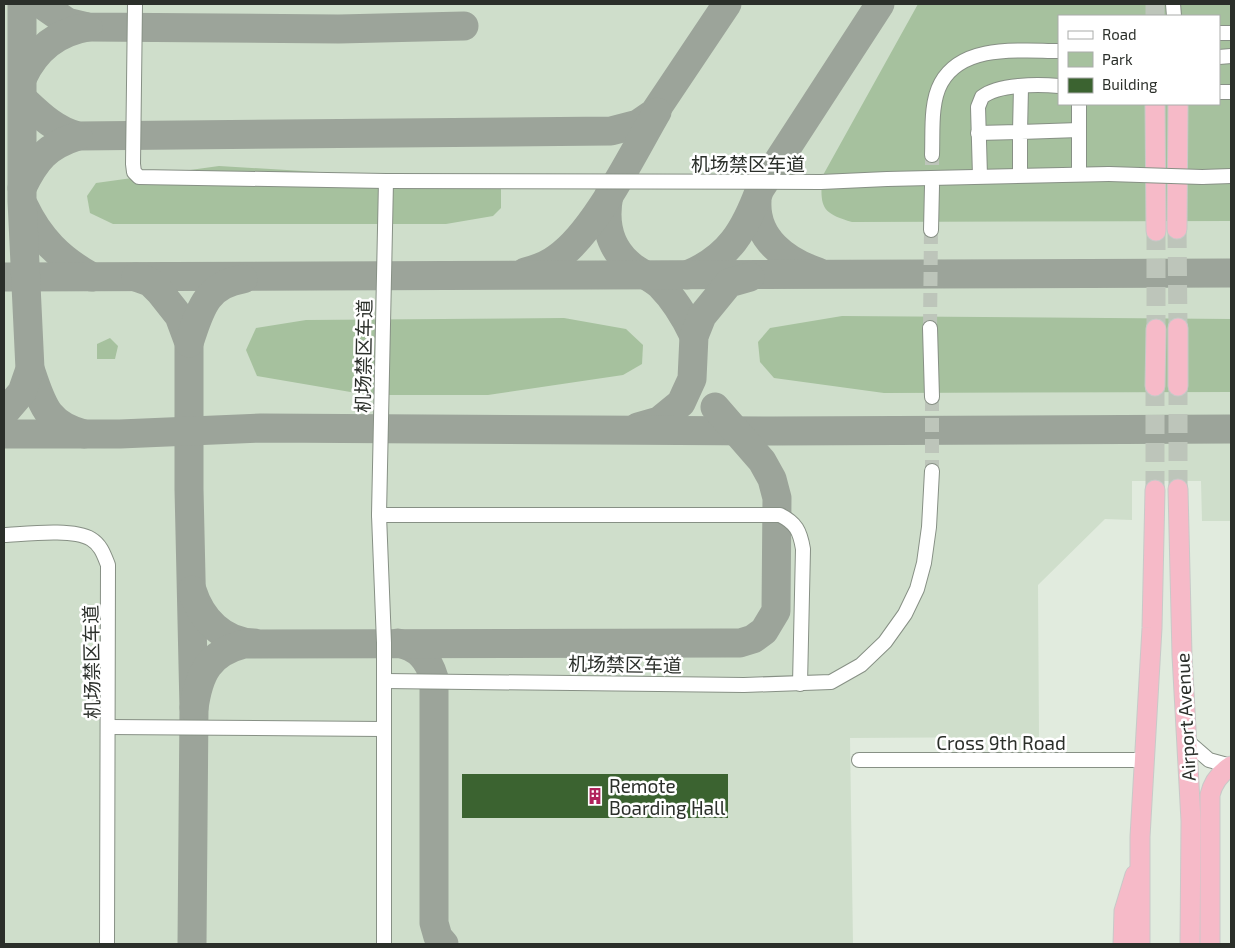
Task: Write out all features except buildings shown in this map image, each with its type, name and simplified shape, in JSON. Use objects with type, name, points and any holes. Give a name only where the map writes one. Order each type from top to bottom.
[{"type":"highway","points":[[1155,105],[1156,231]]},
{"type":"highway","points":[[1177,229],[1178,105]]},
{"type":"highway","points":[[1178,328],[1178,386]]},
{"type":"highway","points":[[1156,329],[1156,386]]},
{"type":"highway","name":"Airport Avenue","points":[[1140,944],[1140,862],[1152,620],[1155,490]]},
{"type":"highway","name":"Airport Avenue","points":[[1178,490],[1186,740],[1191,821],[1190,944]]},
{"type":"highway","points":[[1210,944],[1210,795],[1212,786],[1217,779],[1231,766]]},
{"type":"highway","points":[[1123,944],[1125,906],[1140,862]]},
{"type":"street","name":"机场禁区车道","points":[[135,4],[132,164],[134,172],[139,177],[386,182],[821,182],[1079,174],[1231,176]]},
{"type":"street","points":[[932,155],[934,112],[941,83],[956,66],[978,56],[1001,50],[1058,51]]},
{"type":"street","points":[[980,176],[978,107],[982,97],[993,90],[1058,86]]},
{"type":"street","points":[[1020,175],[1021,87]]},
{"type":"street","points":[[1079,105],[1079,174]]},
{"type":"street","points":[[978,133],[1079,130]]},
{"type":"street","name":"机场禁区车道","points":[[384,944],[383,729],[385,681],[379,515],[386,182]]},
{"type":"street","points":[[931,230],[932,186]]},
{"type":"street","points":[[930,328],[932,397]]},
{"type":"street","name":"机场禁区车道","points":[[385,681],[800,684],[831,682],[861,665],[885,642],[905,614],[917,590],[924,563],[929,527],[932,471]]},
{"type":"street","points":[[379,515],[780,515],[793,522],[800,531],[803,549],[800,684]]},
{"type":"street","name":"机场禁区车道","points":[[4,535],[75,534],[90,538],[102,549],[108,565],[109,727],[383,729]]},
{"type":"street","points":[[107,944],[109,727]]},
{"type":"street","points":[[1186,740],[1208,760],[1231,766]]},
{"type":"street","name":"Cross 9th Road","points":[[859,760],[1144,760]]},
{"type":"shaded area","points":[[4,4],[1231,4],[1231,521],[1202,521],[1201,481],[1132,481],[1132,520],[1105,519],[1038,585],[1039,737],[850,738],[853,944],[4,944]]},
{"type":"green space","points":[[918,4],[1231,4],[1231,221],[852,222],[834,216],[829,212],[825,208],[822,196],[822,177]]},
{"type":"green space","points":[[219,166],[483,182],[501,188],[501,208],[493,216],[446,224],[113,224],[90,213],[87,196],[96,183]]},
{"type":"green space","points":[[842,316],[1231,319],[1231,392],[884,393],[774,378],[760,362],[758,342],[770,328]]},
{"type":"green space","points":[[564,318],[626,329],[643,345],[642,364],[623,375],[488,395],[368,395],[257,376],[246,350],[256,328],[306,320]]},
{"type":"green space","points":[[110,338],[118,346],[115,359],[97,359],[97,344]]},
{"type":"taxiway","points":[[4,413],[22,392],[30,369],[22,201],[22,4]]},
{"type":"taxiway","points":[[41,4],[67,22],[88,27],[339,29],[464,26]]},
{"type":"taxiway","points":[[23,99],[55,126],[78,136],[611,131],[638,124],[654,113],[727,4]]},
{"type":"taxiway","points":[[687,275],[714,260],[734,241],[748,217],[760,189],[880,4]]},
{"type":"taxiway","points":[[23,77],[34,58],[49,43],[67,33],[88,27]]},
{"type":"taxiway","points":[[525,272],[554,260],[571,246],[585,230],[612,191],[657,112]]},
{"type":"taxiway","points":[[22,188],[32,169],[50,149],[78,136]]},
{"type":"taxiway","points":[[609,195],[607,214],[609,232],[616,248],[621,256],[632,266],[660,285],[679,309],[694,336]]},
{"type":"taxiway","points":[[757,201],[761,227],[775,247],[795,262],[818,272]]},
{"type":"taxiway","points":[[24,206],[36,228],[52,247],[70,263],[92,277]]},
{"type":"taxiway","points":[[4,277],[1231,273]]},
{"type":"taxiway","points":[[136,277],[150,282],[160,292],[179,316],[189,343],[189,489],[194,708],[192,944]]},
{"type":"taxiway","points":[[638,427],[659,421],[681,403],[692,379],[694,336],[702,316],[729,283],[750,277]]},
{"type":"taxiway","points":[[189,343],[201,310],[212,293],[230,282],[243,279]]},
{"type":"taxiway","points":[[30,369],[42,401],[53,418],[71,430],[84,434]]},
{"type":"taxiway","points":[[194,708],[199,684],[208,666],[222,653],[244,644],[740,643],[753,639],[764,631],[776,611],[777,498],[772,479],[762,461],[715,407]]},
{"type":"taxiway","points":[[4,434],[120,434],[261,428],[774,431],[1231,429]]},
{"type":"taxiway","points":[[192,590],[201,610],[215,627],[232,638],[254,643]]},
{"type":"taxiway","points":[[398,643],[412,648],[422,655],[426,659],[434,678],[434,923],[438,937],[444,944]]},
{"type":"tunnel","points":[[1155,4],[1155,15]]},
{"type":"tunnel","points":[[932,155],[932,186]]},
{"type":"tunnel","points":[[1177,229],[1178,328]]},
{"type":"tunnel","points":[[930,328],[931,230]]},
{"type":"tunnel","points":[[1156,231],[1156,329]]},
{"type":"tunnel","points":[[1155,386],[1155,490]]},
{"type":"tunnel","points":[[1178,386],[1178,489]]},
{"type":"tunnel","points":[[932,397],[932,471]]},
{"type":"place","name":"Remote Boarding Hall","points":[[595,796]]}]
